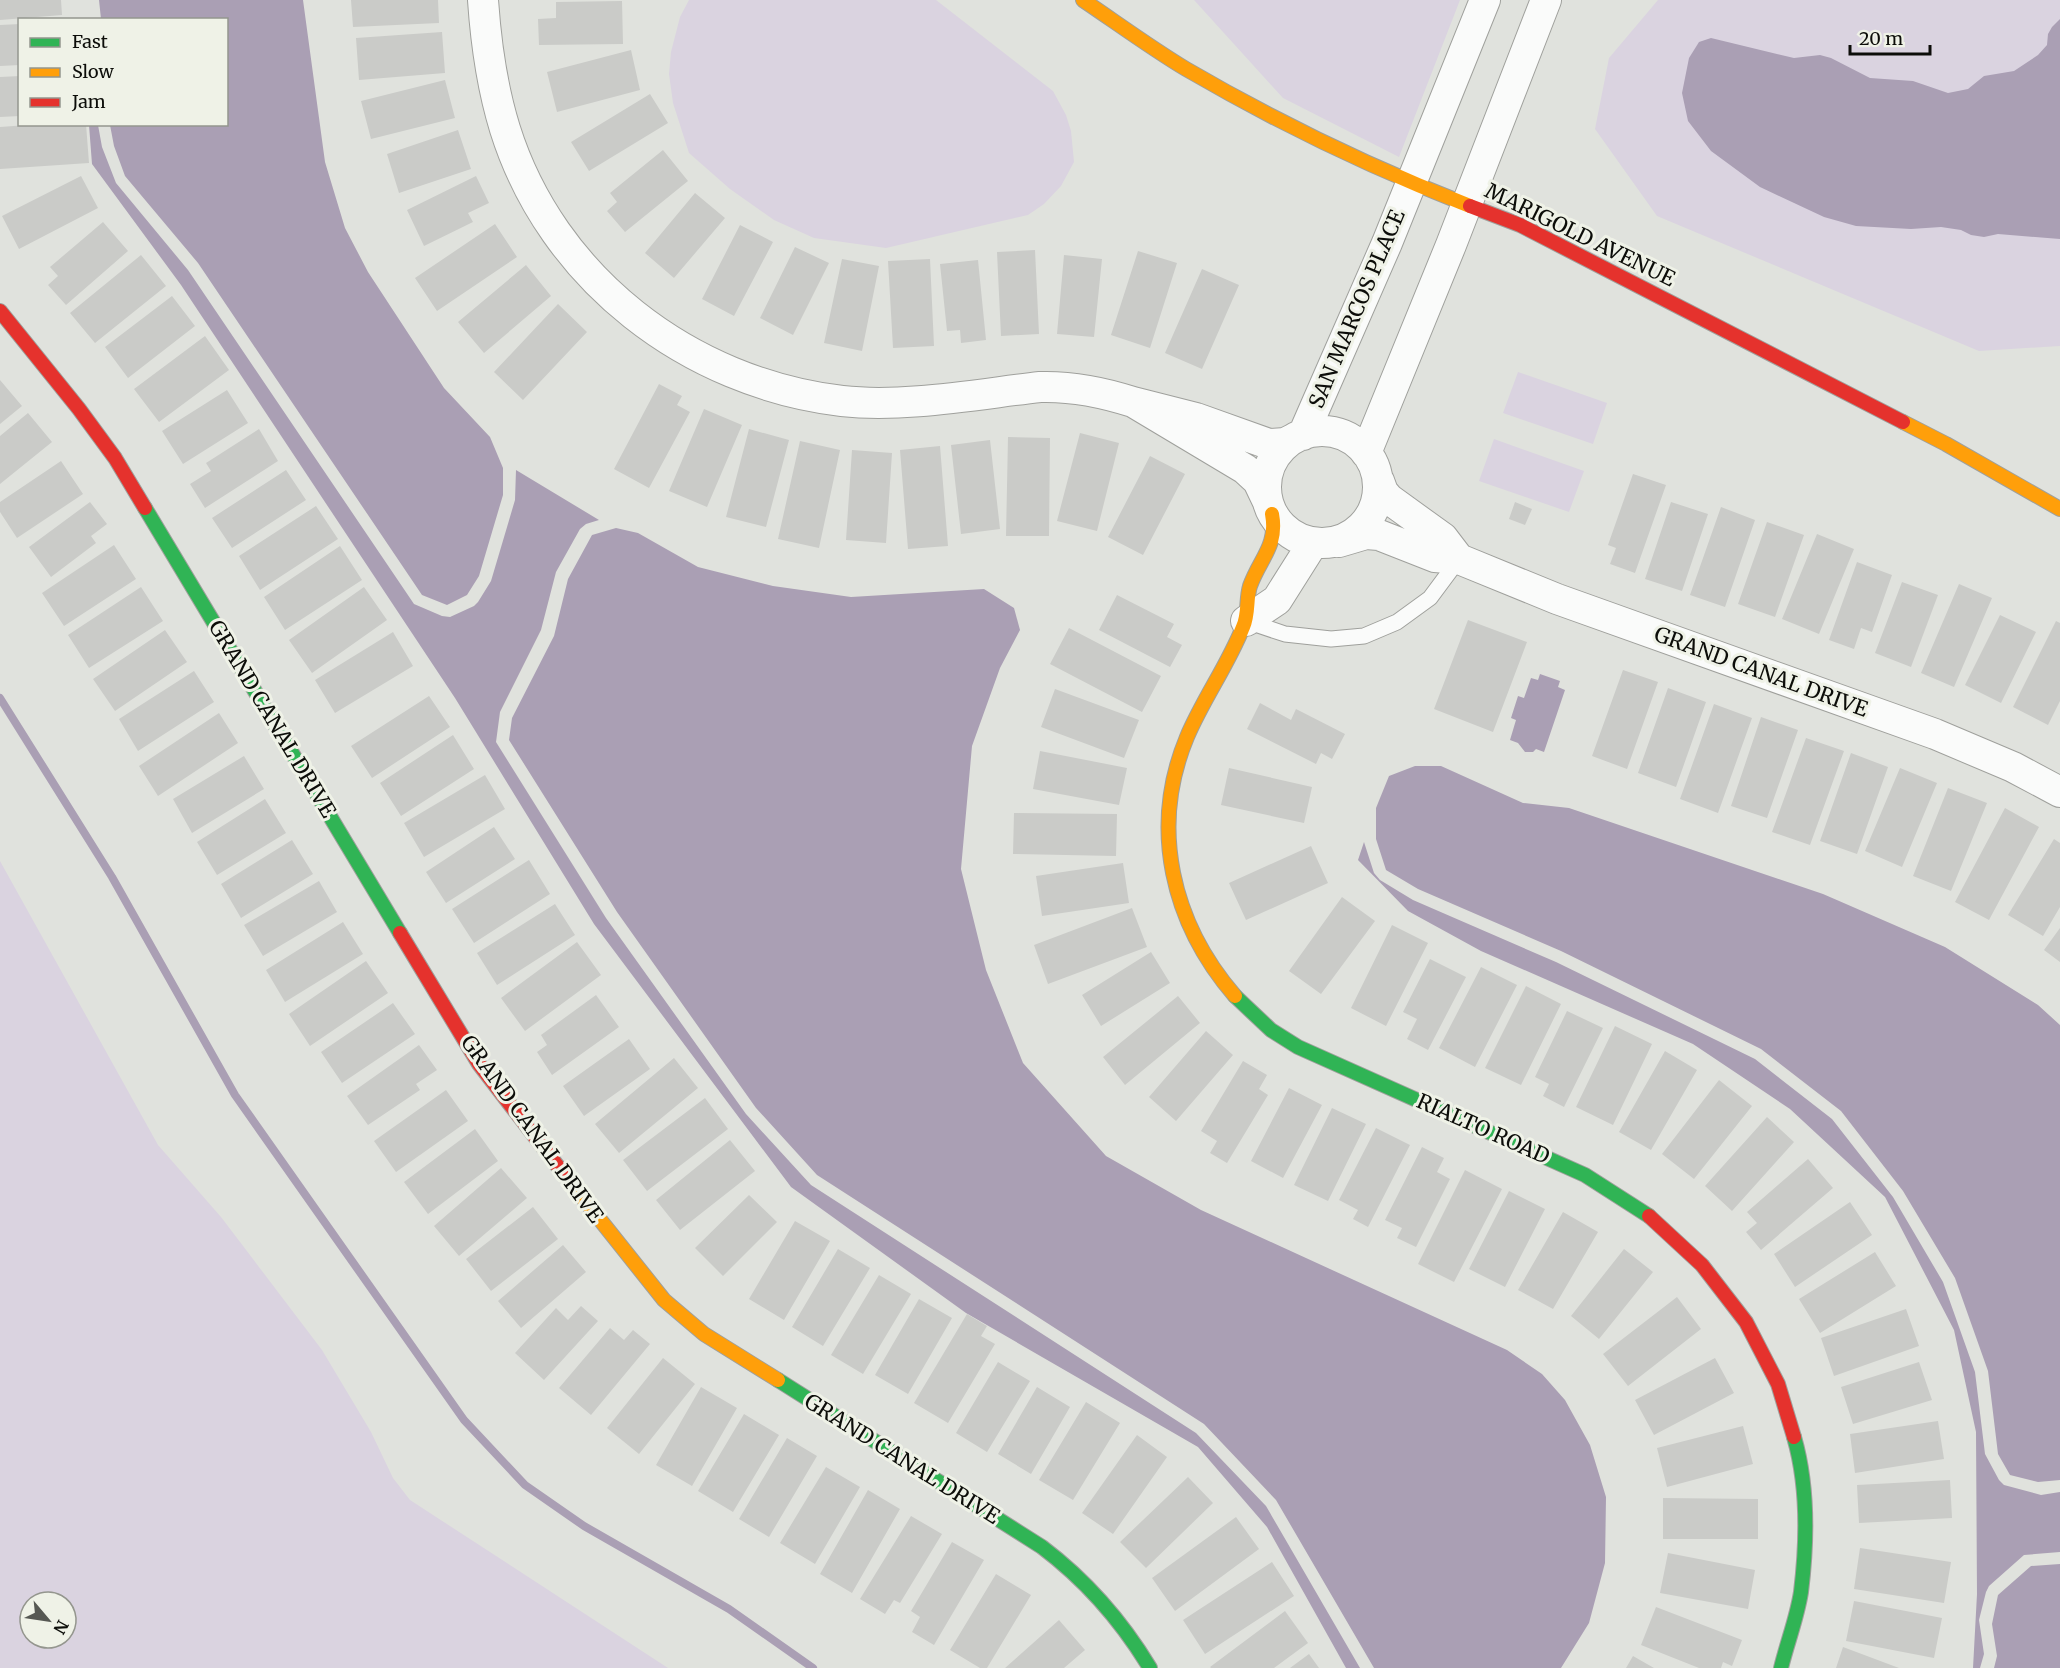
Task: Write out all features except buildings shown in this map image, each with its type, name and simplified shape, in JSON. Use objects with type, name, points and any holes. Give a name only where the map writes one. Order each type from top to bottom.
[{"type":"street","points":[[483,0],[488,53],[506,131],[531,189],[559,236],[592,277],[635,315],[675,345],[714,366],[758,383],[794,393],[843,401],[894,403],[1062,386],[1106,393],[1196,418],[1269,444],[1285,443],[1298,437]]},
{"type":"street","name":"MARIGOLD AVENUE","points":[[1083,0],[1185,68],[1353,157],[1412,183],[1520,225],[1946,444],[2060,509]]},
{"type":"street","name":"SAN MARCOS PLACE","points":[[1298,437],[1412,183],[1485,0]]},
{"type":"street","points":[[1366,453],[1546,0]]},
{"type":"street","name":"GRAND CANAL DRIVE","points":[[0,311],[115,458],[479,1064],[646,1280],[664,1300],[704,1334],[1065,1563],[1112,1610],[1150,1668]]},
{"type":"street","points":[[1132,402],[1245,469],[1258,481],[1280,525],[1292,535],[1326,542],[1356,533],[1370,519],[1377,501],[1379,481]]},
{"type":"street","name":"SAN MARCOS PLACE","points":[[1270,508],[1265,488],[1272,460],[1281,449],[1298,437],[1323,430],[1337,432],[1351,438],[1373,463],[1379,481]]},
{"type":"street","name":"GRAND CANAL DRIVE","points":[[1379,481],[1383,492],[1389,499],[1443,538],[1460,559]]},
{"type":"street","name":"RIALTO ROAD","points":[[1270,508],[1275,525],[1274,541],[1250,588],[1246,621],[1176,766],[1168,811],[1170,867],[1179,903],[1190,930],[1202,954],[1218,977],[1251,1013],[1273,1031],[1319,1057],[1585,1174],[1655,1220],[1697,1257],[1716,1279],[1750,1326],[1776,1378],[1796,1438],[1802,1470],[1807,1530],[1805,1562],[1793,1633],[1781,1668]]},
{"type":"street","name":"GRAND CANAL DRIVE","points":[[1326,542],[1366,534],[1379,535],[1435,557],[1460,559],[1557,599],[1935,734],[2013,767],[2060,792]]},
{"type":"street","points":[[1246,621],[1278,600],[1326,542]]},
{"type":"lane","points":[[1246,621],[1285,634],[1331,639],[1364,636],[1397,622],[1430,598],[1460,559]]},
{"type":"shaded area","points":[[99,0],[303,0],[325,162],[345,228],[368,272],[444,388],[490,437],[503,468],[503,495],[479,576],[467,595],[447,605],[422,595],[198,263],[125,176],[114,146],[110,126],[228,126],[228,18],[101,18]]},
{"type":"shaded area","points":[[689,0],[936,0],[1053,91],[1066,115],[1071,131],[1074,162],[1061,186],[1044,204],[1028,215],[886,248],[814,238],[774,220],[730,189],[689,153],[673,103],[669,74],[671,52],[680,17]]},
{"type":"shaded area","points":[[1194,0],[1460,0],[1399,157],[1283,98]]},
{"type":"shaded area","points":[[1658,0],[2060,0],[2060,346],[1979,351],[1657,216],[1595,129],[1609,58]]},
{"type":"shaded area","points":[[2060,19],[2060,239],[1998,234],[1984,237],[1941,227],[1911,229],[1856,226],[1824,217],[1760,187],[1711,151],[1688,121],[1682,93],[1689,58],[1699,42],[1711,38],[1794,58],[1820,55],[1831,58],[1870,78],[1913,81],[1948,93],[1968,89],[1984,76],[2014,71],[2038,55],[2047,45],[2048,34]]},
{"type":"shaded area","points":[[89,126],[98,126],[102,147],[116,183],[188,270],[414,604],[450,617],[478,602],[491,581],[515,500],[516,470],[599,520],[586,524],[580,529],[556,572],[541,630],[500,712],[496,742],[606,918],[746,1114],[811,1185],[1196,1433],[1266,1506],[1360,1668],[1346,1668],[1267,1527],[1198,1447],[966,1313],[791,1187],[594,924],[455,698],[181,285],[92,164]]},
{"type":"shaded area","points":[[1518,372],[1607,403],[1593,444],[1503,413]]},
{"type":"shaded area","points":[[1494,439],[1584,471],[1569,512],[1479,481]]},
{"type":"shaded area","points":[[616,528],[638,533],[698,567],[773,586],[851,597],[984,589],[1014,608],[1020,630],[1000,668],[972,746],[961,869],[986,970],[1023,1063],[1106,1156],[1201,1210],[1507,1350],[1542,1374],[1565,1400],[1590,1445],[1606,1497],[1605,1563],[1589,1623],[1561,1668],[1374,1668],[1276,1500],[1204,1424],[817,1175],[756,1108],[617,912],[509,740],[512,718],[554,636],[568,579],[592,535]]},
{"type":"shaded area","points":[[1540,674],[1560,681],[1558,687],[1565,690],[1544,752],[1536,749],[1533,752],[1525,752],[1518,743],[1510,740],[1516,720],[1511,718],[1518,696],[1524,698],[1531,678],[1538,680]]},
{"type":"shaded area","points":[[1415,766],[1441,766],[1523,803],[1569,808],[1823,894],[1945,947],[2038,1005],[2060,1025],[2060,1480],[2038,1482],[2010,1475],[1998,1454],[1988,1371],[1955,1278],[1903,1191],[1841,1111],[1761,1049],[1561,951],[1418,889],[1386,870],[1376,839],[1376,808],[1389,776]]},
{"type":"shaded area","points":[[1364,842],[1374,873],[1380,880],[1413,900],[1556,962],[1755,1059],[1832,1119],[1893,1197],[1943,1282],[1975,1372],[1985,1454],[1999,1480],[2004,1485],[2041,1495],[2060,1492],[2060,1552],[2024,1555],[1989,1586],[1986,1592],[1979,1620],[1984,1654],[1980,1668],[1973,1668],[1977,1594],[1976,1432],[1954,1330],[1885,1197],[1790,1109],[1693,1044],[1481,951],[1408,911],[1358,860]]},
{"type":"shaded area","points":[[0,861],[158,1145],[221,1217],[322,1350],[371,1432],[393,1478],[410,1500],[668,1668],[0,1668]]},
{"type":"shaded area","points":[[2060,1564],[2060,1668],[1994,1668],[1997,1656],[1992,1624],[1998,1595],[2031,1566]]},
{"type":"waterway","points":[[0,698],[112,877],[235,1095],[464,1420],[525,1485],[584,1526],[729,1609],[813,1668]]},
{"type":"traffic: fast","points":[[145,508],[400,933]]},
{"type":"traffic: fast","points":[[1235,996],[1271,1030],[1298,1047],[1585,1175],[1649,1216]]},
{"type":"traffic: fast","points":[[778,1380],[1042,1547],[1102,1602],[1150,1668]]},
{"type":"traffic: fast","points":[[1781,1668],[1799,1602],[1804,1554],[1804,1494],[1799,1455],[1794,1437]]},
{"type":"traffic: slow","points":[[1083,0],[1173,61],[1220,89],[1361,160],[1470,206]]},
{"type":"traffic: slow","points":[[1903,422],[2060,509]]},
{"type":"traffic: slow","points":[[1235,996],[1213,968],[1182,906],[1173,873],[1169,840],[1170,806],[1176,771],[1187,737],[1245,622],[1250,586],[1270,543],[1272,514]]},
{"type":"traffic: slow","points":[[566,1177],[664,1300],[704,1334],[778,1380]]},
{"type":"traffic: jam","points":[[1470,206],[1520,225],[1903,422]]},
{"type":"traffic: jam","points":[[0,311],[79,409],[115,458],[145,508]]},
{"type":"traffic: jam","points":[[400,933],[479,1064],[566,1177]]},
{"type":"traffic: jam","points":[[1649,1216],[1702,1265],[1746,1322],[1778,1384],[1794,1437]]}]
